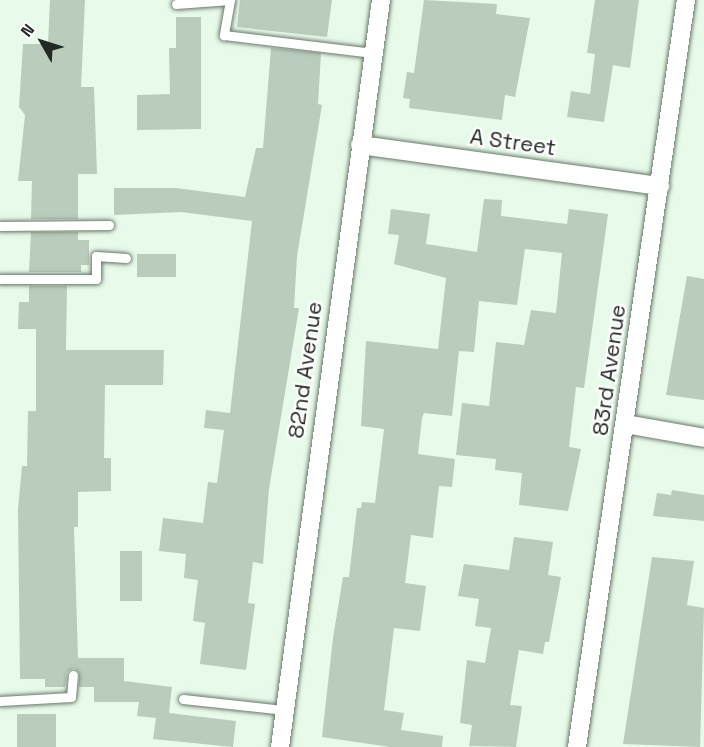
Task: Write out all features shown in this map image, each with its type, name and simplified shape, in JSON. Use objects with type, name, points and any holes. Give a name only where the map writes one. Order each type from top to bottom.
[{"type":"street","name":"82nd Avenue","points":[[280,747],[381,0]]},
{"type":"street","name":"83rd Avenue","points":[[577,747],[686,0]]},
{"type":"street","name":"A Street","points":[[360,145],[660,186]]},
{"type":"street","points":[[625,424],[704,438]]},
{"type":"lane","points":[[176,4],[230,0],[224,35],[373,53]]},
{"type":"lane","points":[[0,226],[109,225]]},
{"type":"lane","points":[[0,279],[96,279],[96,256],[126,258]]},
{"type":"lane","points":[[0,701],[71,697],[73,675]]},
{"type":"lane","points":[[183,699],[285,710]]},
{"type":"building","points":[[50,0],[85,0],[81,87],[94,87],[97,174],[78,174],[78,219],[31,219],[32,181],[18,181],[25,115],[19,107],[23,44],[48,44]]},
{"type":"building","points":[[240,0],[332,0],[327,37],[237,27]]},
{"type":"building","points":[[424,0],[497,4],[496,14],[530,18],[515,97],[505,95],[502,120],[409,108],[410,99],[403,98],[407,72],[414,73]]},
{"type":"building","points":[[595,0],[639,0],[630,68],[613,65],[604,122],[567,117],[571,91],[590,94],[595,54],[587,53]]},
{"type":"building","points":[[176,17],[201,17],[201,129],[137,130],[137,95],[170,94],[169,48],[176,48]]},
{"type":"building","points":[[271,48],[321,53],[318,104],[322,105],[297,256],[294,308],[299,308],[269,489],[263,564],[253,562],[248,603],[255,604],[246,670],[200,664],[205,623],[193,621],[198,580],[184,578],[186,554],[159,551],[163,518],[203,523],[208,482],[217,483],[224,430],[204,428],[206,410],[230,413],[252,221],[181,212],[114,215],[114,188],[176,188],[245,197],[256,148],[263,148]]},
{"type":"building","points":[[484,199],[502,200],[501,216],[567,224],[569,209],[608,214],[584,388],[576,387],[569,447],[581,449],[568,511],[519,505],[522,473],[495,470],[496,459],[456,455],[462,403],[489,406],[496,342],[524,345],[531,310],[556,313],[562,253],[525,249],[517,305],[479,301],[474,352],[459,351],[452,416],[424,413],[422,418],[418,454],[455,459],[452,487],[439,486],[433,538],[411,535],[405,583],[426,586],[420,631],[394,628],[384,710],[404,713],[401,730],[443,736],[442,747],[390,747],[322,737],[333,638],[343,577],[349,577],[357,508],[361,508],[362,502],[375,503],[384,429],[361,426],[366,341],[438,349],[446,278],[394,264],[399,235],[388,234],[391,209],[430,214],[426,244],[477,252]]},
{"type":"building","points":[[31,232],[78,232],[78,240],[89,240],[89,265],[81,265],[81,272],[29,272]]},
{"type":"building","points":[[137,254],[176,254],[176,277],[137,277]]},
{"type":"building","points":[[687,276],[704,279],[704,400],[666,395]]},
{"type":"building","points":[[29,286],[67,286],[66,350],[164,350],[163,385],[105,385],[104,458],[111,458],[111,491],[78,492],[78,527],[74,527],[78,658],[124,658],[124,681],[172,687],[169,713],[236,721],[233,747],[153,739],[156,718],[137,716],[139,702],[94,702],[94,687],[79,687],[79,673],[74,668],[67,672],[65,687],[45,687],[45,679],[20,679],[18,509],[22,466],[27,466],[28,411],[36,411],[36,329],[18,329],[19,302],[29,302]]},
{"type":"building","points":[[672,490],[704,495],[704,521],[653,516],[657,493],[671,495]]},
{"type":"building","points":[[514,537],[553,542],[548,575],[561,577],[549,642],[545,642],[543,654],[519,650],[510,705],[522,706],[516,747],[469,746],[472,725],[460,723],[467,660],[485,663],[491,628],[475,626],[479,599],[458,596],[464,564],[509,570]]},
{"type":"building","points":[[120,551],[142,551],[142,601],[120,601]]},
{"type":"building","points":[[652,557],[694,561],[687,605],[704,608],[700,747],[623,744]]},
{"type":"building","points":[[17,714],[56,714],[56,747],[17,747]]}]
